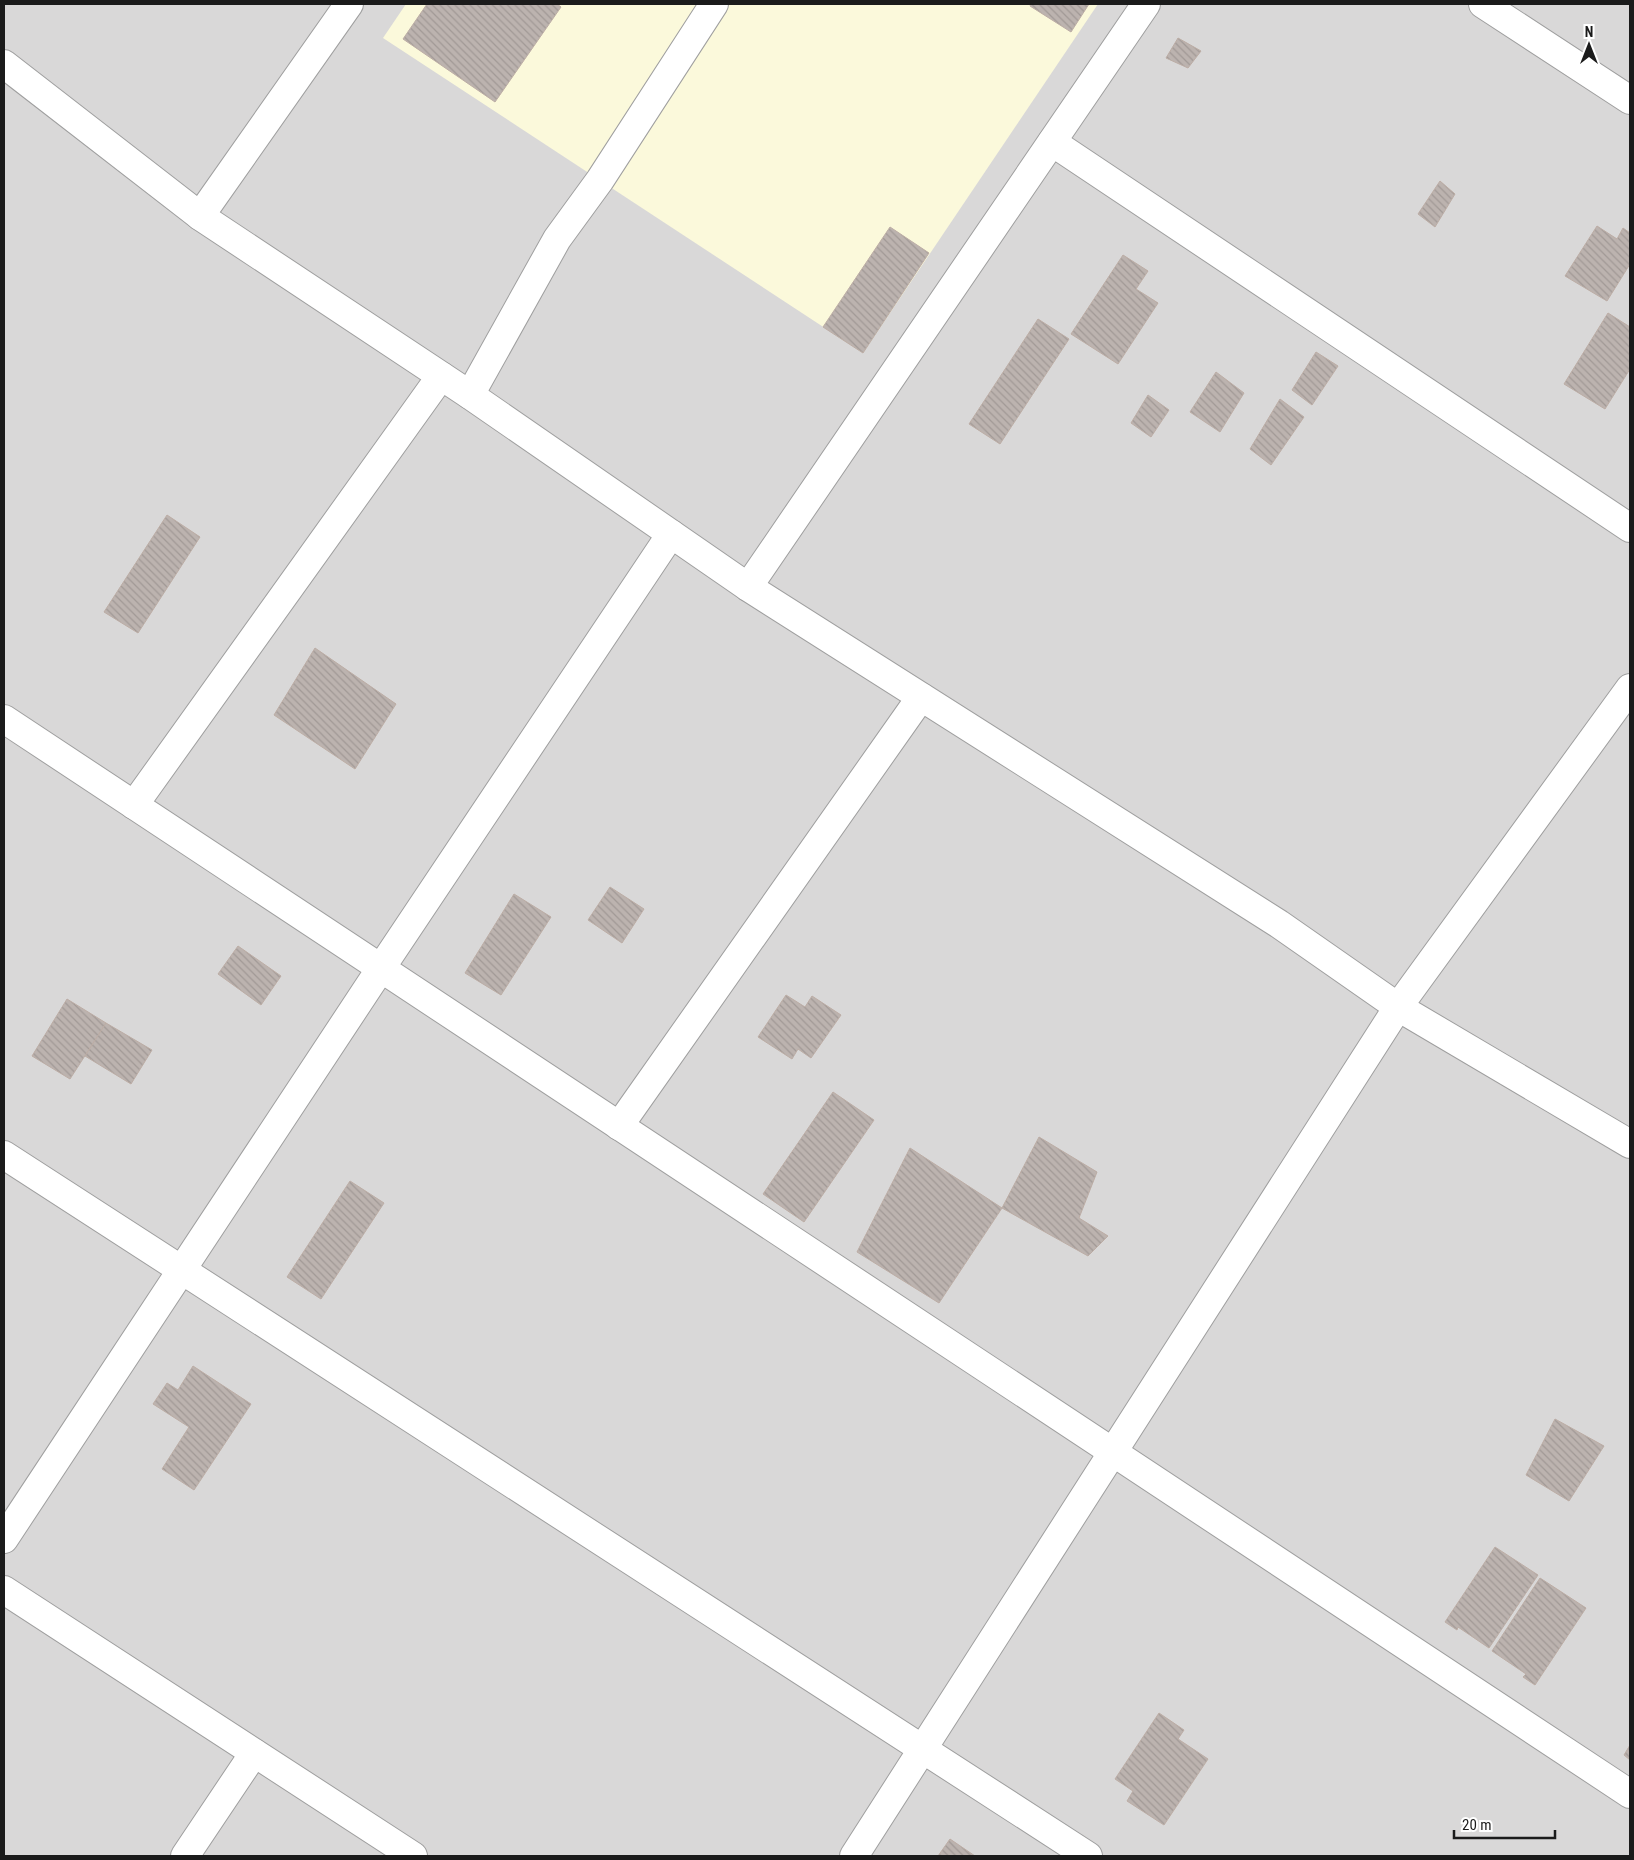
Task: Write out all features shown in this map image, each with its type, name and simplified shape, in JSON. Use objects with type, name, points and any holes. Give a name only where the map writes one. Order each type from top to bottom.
[{"type":"street","points":[[200,216],[349,4]]},
{"type":"street","points":[[470,395],[557,239],[600,180],[714,4]]},
{"type":"street","points":[[748,586],[1146,4]]},
{"type":"street","points":[[1483,4],[1630,100]]},
{"type":"street","points":[[4,64],[200,216],[470,395],[748,586],[1280,924],[1398,1007],[1630,1144]]},
{"type":"street","points":[[1052,142],[1630,528]]},
{"type":"street","points":[[134,805],[441,376]]},
{"type":"street","points":[[4,1539],[381,968],[671,534]]},
{"type":"street","points":[[854,1856],[1398,1007],[1630,688]]},
{"type":"street","points":[[619,1126],[921,697]]},
{"type":"street","points":[[4,719],[1630,1794]]},
{"type":"street","points":[[4,1155],[1088,1856]]},
{"type":"street","points":[[4,1590],[413,1856]]},
{"type":"street","points":[[185,1856],[254,1753]]},
{"type":"shaded area","points":[[4,4],[1630,4],[1630,1856],[4,1856]]},
{"type":"shaded area","points":[[406,4],[1098,4],[863,353],[383,38]]},
{"type":"building","points":[[427,4],[557,4],[561,7],[495,102],[403,39]]},
{"type":"building","points":[[1031,4],[1089,4],[1071,32],[1030,6]]},
{"type":"building","points":[[1178,38],[1201,51],[1188,68],[1166,58]]},
{"type":"building","points":[[1440,181],[1455,194],[1435,227],[1418,214]]},
{"type":"building","points":[[1597,226],[1617,239],[1623,228],[1630,233],[1630,264],[1607,301],[1565,276]]},
{"type":"building","points":[[890,227],[929,253],[863,353],[823,327]]},
{"type":"building","points":[[1123,255],[1148,271],[1136,289],[1158,303],[1118,364],[1071,334]]},
{"type":"building","points":[[1608,313],[1630,327],[1630,369],[1605,409],[1564,384]]},
{"type":"building","points":[[1038,319],[1069,339],[1000,444],[969,424]]},
{"type":"building","points":[[1316,352],[1338,366],[1312,405],[1292,390]]},
{"type":"building","points":[[1216,372],[1244,393],[1220,432],[1190,412]]},
{"type":"building","points":[[1148,395],[1169,410],[1151,437],[1131,423]]},
{"type":"building","points":[[1280,399],[1304,417],[1271,465],[1250,449]]},
{"type":"building","points":[[167,515],[200,537],[138,633],[104,612]]},
{"type":"building","points":[[315,648],[396,704],[355,769],[274,715]]},
{"type":"building","points":[[610,887],[644,909],[622,943],[588,920]]},
{"type":"building","points":[[514,894],[551,917],[501,995],[465,973]]},
{"type":"building","points":[[238,946],[281,976],[261,1005],[218,974]]},
{"type":"building","points":[[786,995],[805,1007],[812,996],[841,1015],[811,1058],[798,1049],[792,1059],[758,1037]]},
{"type":"building","points":[[67,999],[106,1023],[70,1079],[32,1056]]},
{"type":"building","points":[[106,1023],[152,1050],[131,1084],[85,1056]]},
{"type":"building","points":[[833,1092],[874,1120],[804,1222],[763,1194]]},
{"type":"building","points":[[1039,1137],[1097,1172],[1079,1218],[1108,1236],[1088,1256],[1002,1208]]},
{"type":"building","points":[[910,1148],[1002,1208],[939,1303],[857,1252]]},
{"type":"building","points":[[350,1181],[384,1203],[321,1299],[287,1277]]},
{"type":"building","points":[[193,1366],[251,1404],[194,1490],[162,1469],[189,1427],[153,1404],[167,1383],[178,1390]]},
{"type":"building","points":[[1555,1419],[1604,1446],[1569,1501],[1526,1475]]},
{"type":"building","points":[[1495,1547],[1538,1575],[1489,1648],[1458,1627],[1457,1630],[1445,1622]]},
{"type":"building","points":[[1540,1578],[1586,1608],[1535,1685],[1523,1677],[1526,1674],[1492,1651]]},
{"type":"building","points":[[1159,1713],[1184,1730],[1178,1739],[1208,1759],[1164,1825],[1127,1801],[1133,1791],[1115,1779]]},
{"type":"building","points":[[1630,1745],[1630,1760],[1624,1755]]},
{"type":"building","points":[[950,1839],[975,1856],[938,1856]]}]
